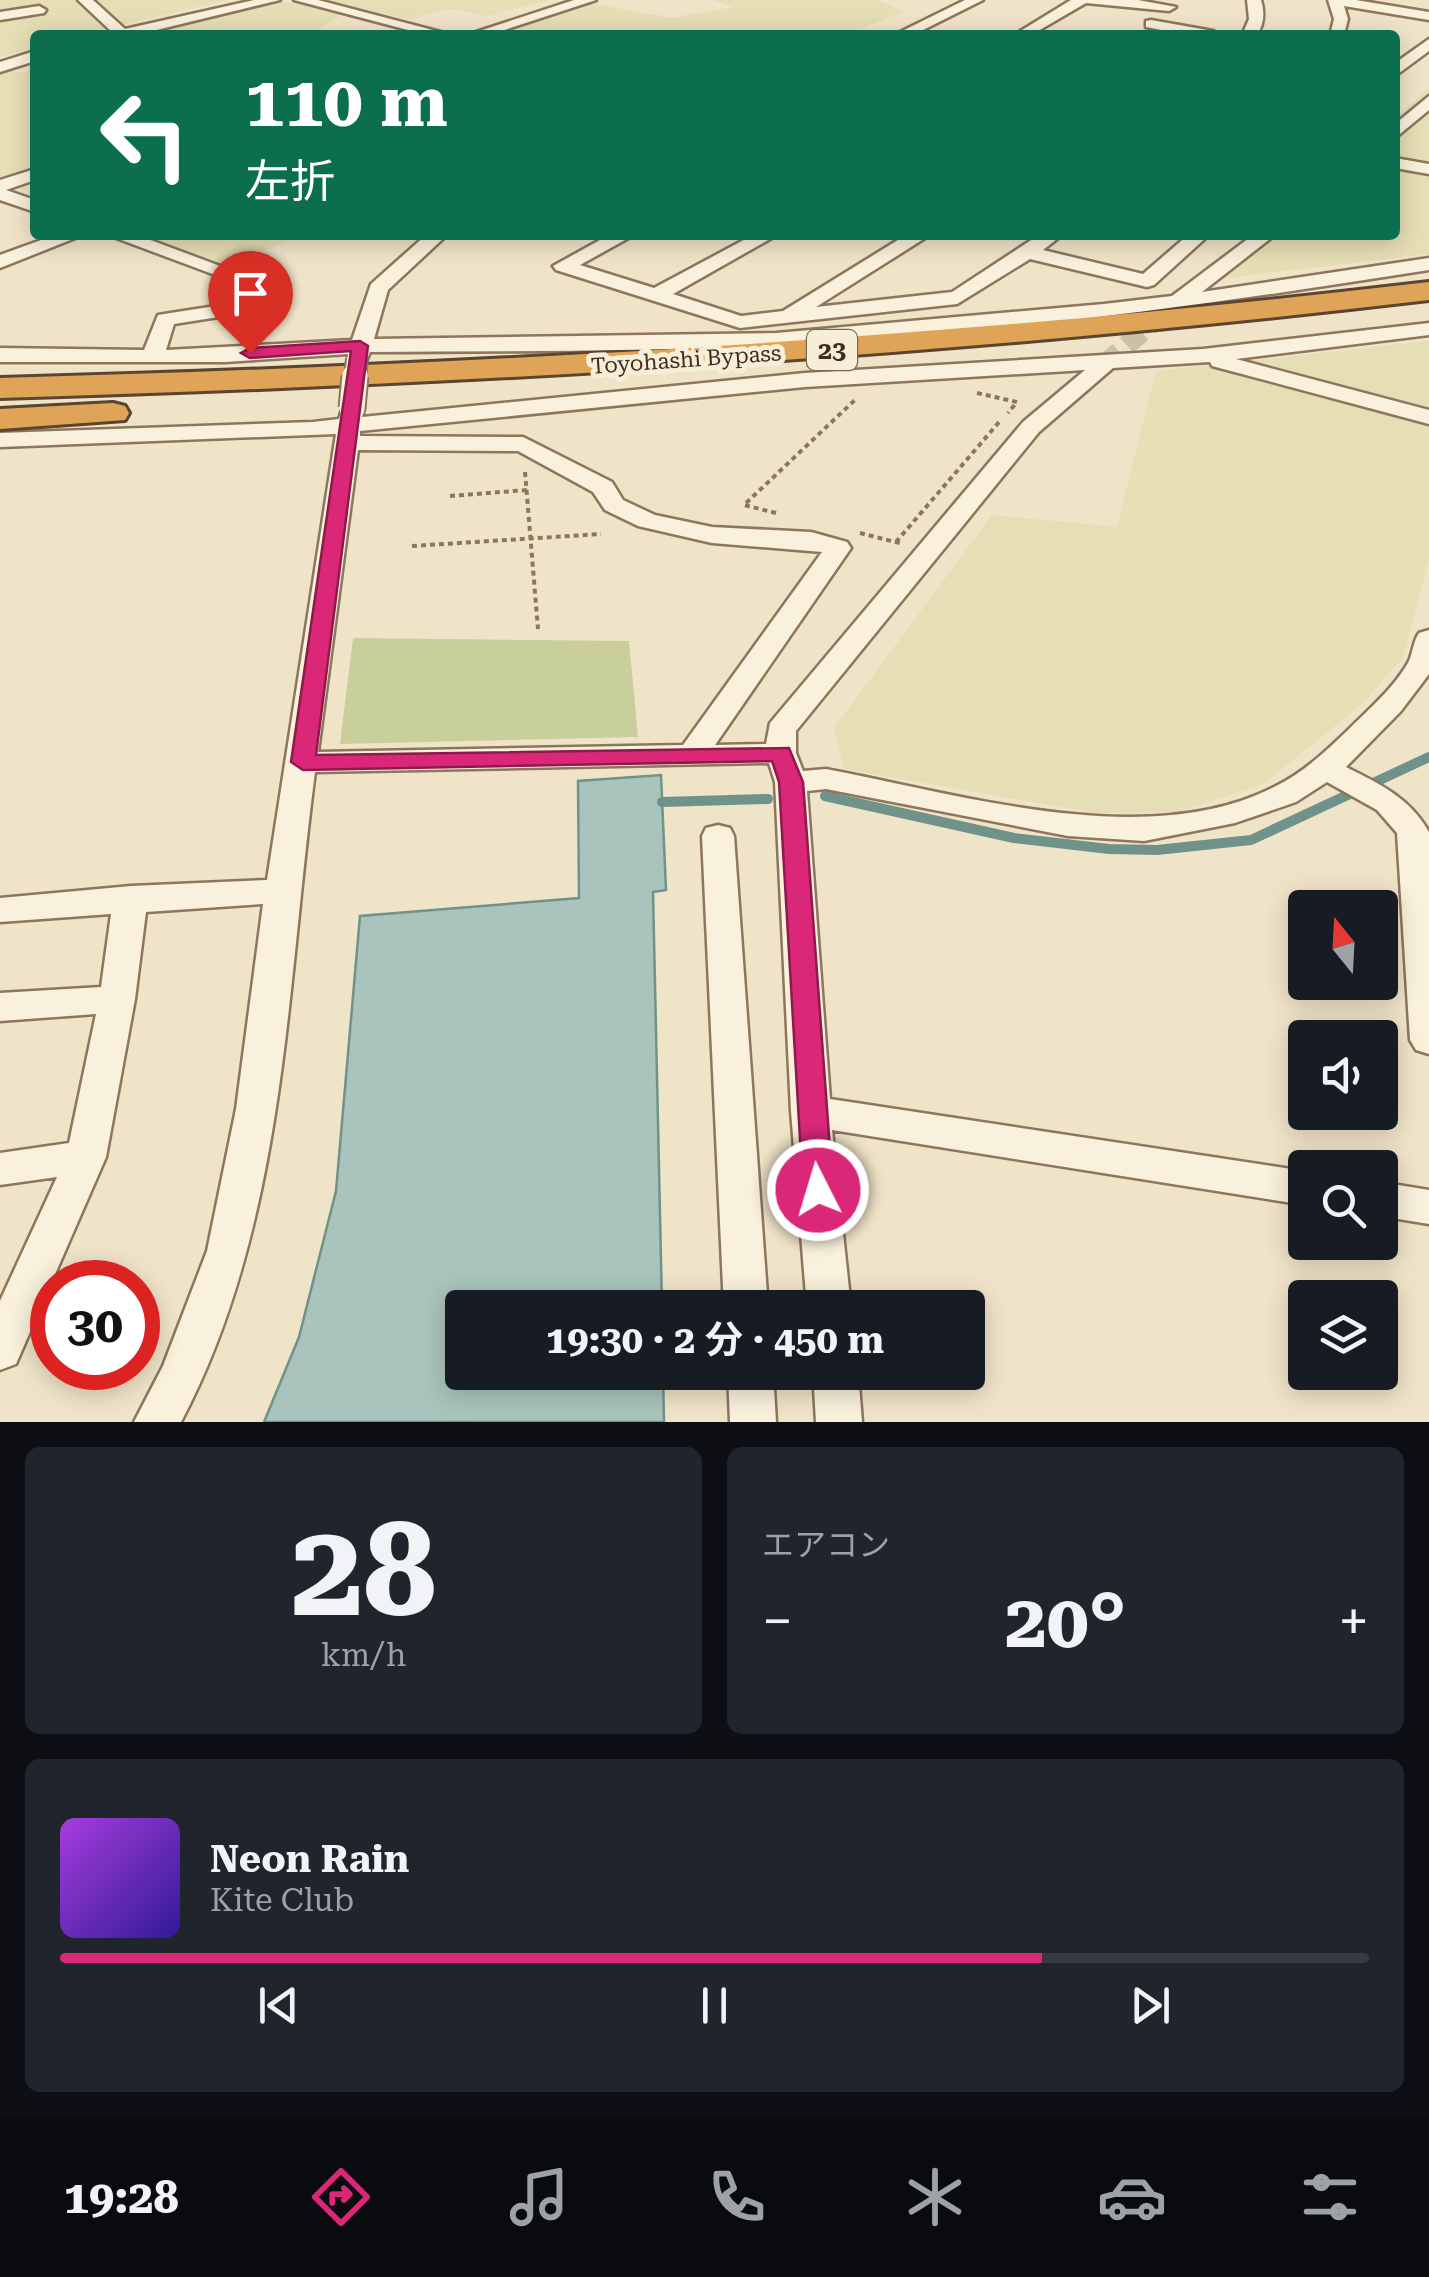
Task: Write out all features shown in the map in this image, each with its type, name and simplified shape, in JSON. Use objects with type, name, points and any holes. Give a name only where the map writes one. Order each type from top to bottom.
[{"type":"highway","name":"Toyohashi Bypass","points":[[0,388],[526,370],[1059,332],[1429,291]]},
{"type":"highway","name":"23","points":[[0,419],[640,382],[1059,332]]},
{"type":"highway","name":"23","points":[[0,372],[176,372],[233,382]]},
{"type":"street","points":[[85,0],[115,30]]},
{"type":"street","points":[[137,30],[273,0]]},
{"type":"street","points":[[301,0],[424,30]]},
{"type":"street","points":[[490,30],[589,0]]},
{"type":"street","points":[[928,0],[970,3]]},
{"type":"street","points":[[1030,30],[1081,0]]},
{"type":"street","points":[[1091,0],[1169,4]]},
{"type":"street","points":[[1253,30],[1258,10],[1254,0]]},
{"type":"street","points":[[1338,30],[1341,19],[1335,0],[1429,16]]},
{"type":"street","points":[[912,30],[970,3]]},
{"type":"street","points":[[1169,4],[1146,27],[1171,30]]},
{"type":"street","points":[[0,16],[40,10]]},
{"type":"street","points":[[1400,66],[1429,43]]},
{"type":"street","points":[[0,67],[30,58]]},
{"type":"street","points":[[1400,128],[1429,101]]},
{"type":"street","points":[[1400,164],[1429,169]]},
{"type":"street","points":[[0,186],[30,176]]},
{"type":"street","points":[[0,194],[30,204]]},
{"type":"street","points":[[0,262],[59,240]]},
{"type":"street","points":[[133,240],[245,278],[237,309],[165,319],[152,356]]},
{"type":"street","points":[[158,1422],[183,1374],[228,1251],[256,1109],[282,891],[359,352],[378,288],[431,240]]},
{"type":"street","points":[[614,240],[563,266],[740,322],[957,298],[1045,240]]},
{"type":"street","points":[[656,295],[758,240]]},
{"type":"street","points":[[785,317],[912,240]]},
{"type":"street","points":[[1027,252],[1147,282],[1193,240]]},
{"type":"street","points":[[1181,298],[1258,240]]},
{"type":"street","points":[[0,355],[359,352],[810,337],[1006,321],[1242,293],[1429,264]]},
{"type":"street","points":[[0,440],[169,436],[351,425],[805,380],[1104,365],[1429,329]]},
{"type":"street","points":[[1203,356],[1429,417]]},
{"type":"street","points":[[826,1290],[781,730],[1031,427],[1104,365]]},
{"type":"street","points":[[351,425],[523,444],[603,486],[614,505],[647,521],[712,535],[811,540],[838,548],[692,755]]},
{"type":"street","points":[[303,762],[692,755],[786,768],[1068,825],[1144,830],[1224,816],[1285,795],[1326,770],[1390,705],[1423,662],[1429,639]]},
{"type":"street","points":[[1326,770],[1392,806],[1408,820],[1413,833],[1429,1040]]},
{"type":"street","points":[[718,836],[745,1290]]},
{"type":"street","points":[[0,910],[131,898],[282,891]]},
{"type":"street","points":[[0,1350],[86,1158],[117,999],[131,898]]},
{"type":"street","points":[[0,1007],[117,999]]},
{"type":"street","points":[[811,1111],[1288,1185]]},
{"type":"street","points":[[0,1169],[86,1158]]},
{"type":"street","points":[[1398,1202],[1429,1207]]},
{"type":"street","points":[[751,1390],[753,1422]]},
{"type":"street","points":[[836,1390],[839,1422]]},
{"type":"path","points":[[896,542],[1016,402],[970,391]]},
{"type":"path","points":[[782,514],[744,505],[856,398]]},
{"type":"path","points":[[523,444],[538,629]]},
{"type":"path","points":[[450,496],[527,490]]},
{"type":"path","points":[[858,533],[930,550]]},
{"type":"path","points":[[412,546],[601,534]]},
{"type":"shaded area","points":[[0,0],[227,0],[99,30],[30,30],[30,48],[0,57]]},
{"type":"shaded area","points":[[272,0],[348,11],[319,29],[324,30],[146,30]]},
{"type":"shaded area","points":[[322,0],[550,0],[488,16],[451,9],[408,19]]},
{"type":"shaded area","points":[[712,0],[877,0],[904,11],[858,30],[482,30],[580,1],[670,18],[733,7]]},
{"type":"shaded area","points":[[0,68],[22,73],[30,71],[30,168],[0,177]]},
{"type":"shaded area","points":[[1429,88],[1429,254],[1209,280],[1255,240],[1400,240],[1400,114]]},
{"type":"shaded area","points":[[157,240],[291,240],[227,265]]},
{"type":"shaded area","points":[[1429,341],[1429,559],[1403,658],[1363,703],[1264,784],[1178,812],[1094,813],[844,769],[834,728],[992,515],[1117,527],[1156,371]]},
{"type":"green space","points":[[353,638],[629,641],[638,737],[340,744]]},
{"type":"water","points":[[661,775],[666,890],[653,892],[662,1290],[445,1290],[445,1390],[663,1390],[664,1422],[264,1422],[299,1337],[336,1191],[360,916],[579,898],[578,781]]},
{"type":"waterway","points":[[825,796],[1014,838],[1109,849],[1157,850],[1251,840],[1429,757]]},
{"type":"waterway","points":[[662,802],[768,799]]},
{"type":"tunnel","points":[[1104,365],[1181,298]]},
{"type":"route","points":[[250,353],[360,346],[303,762],[781,753],[791,782],[818,1190]]}]
